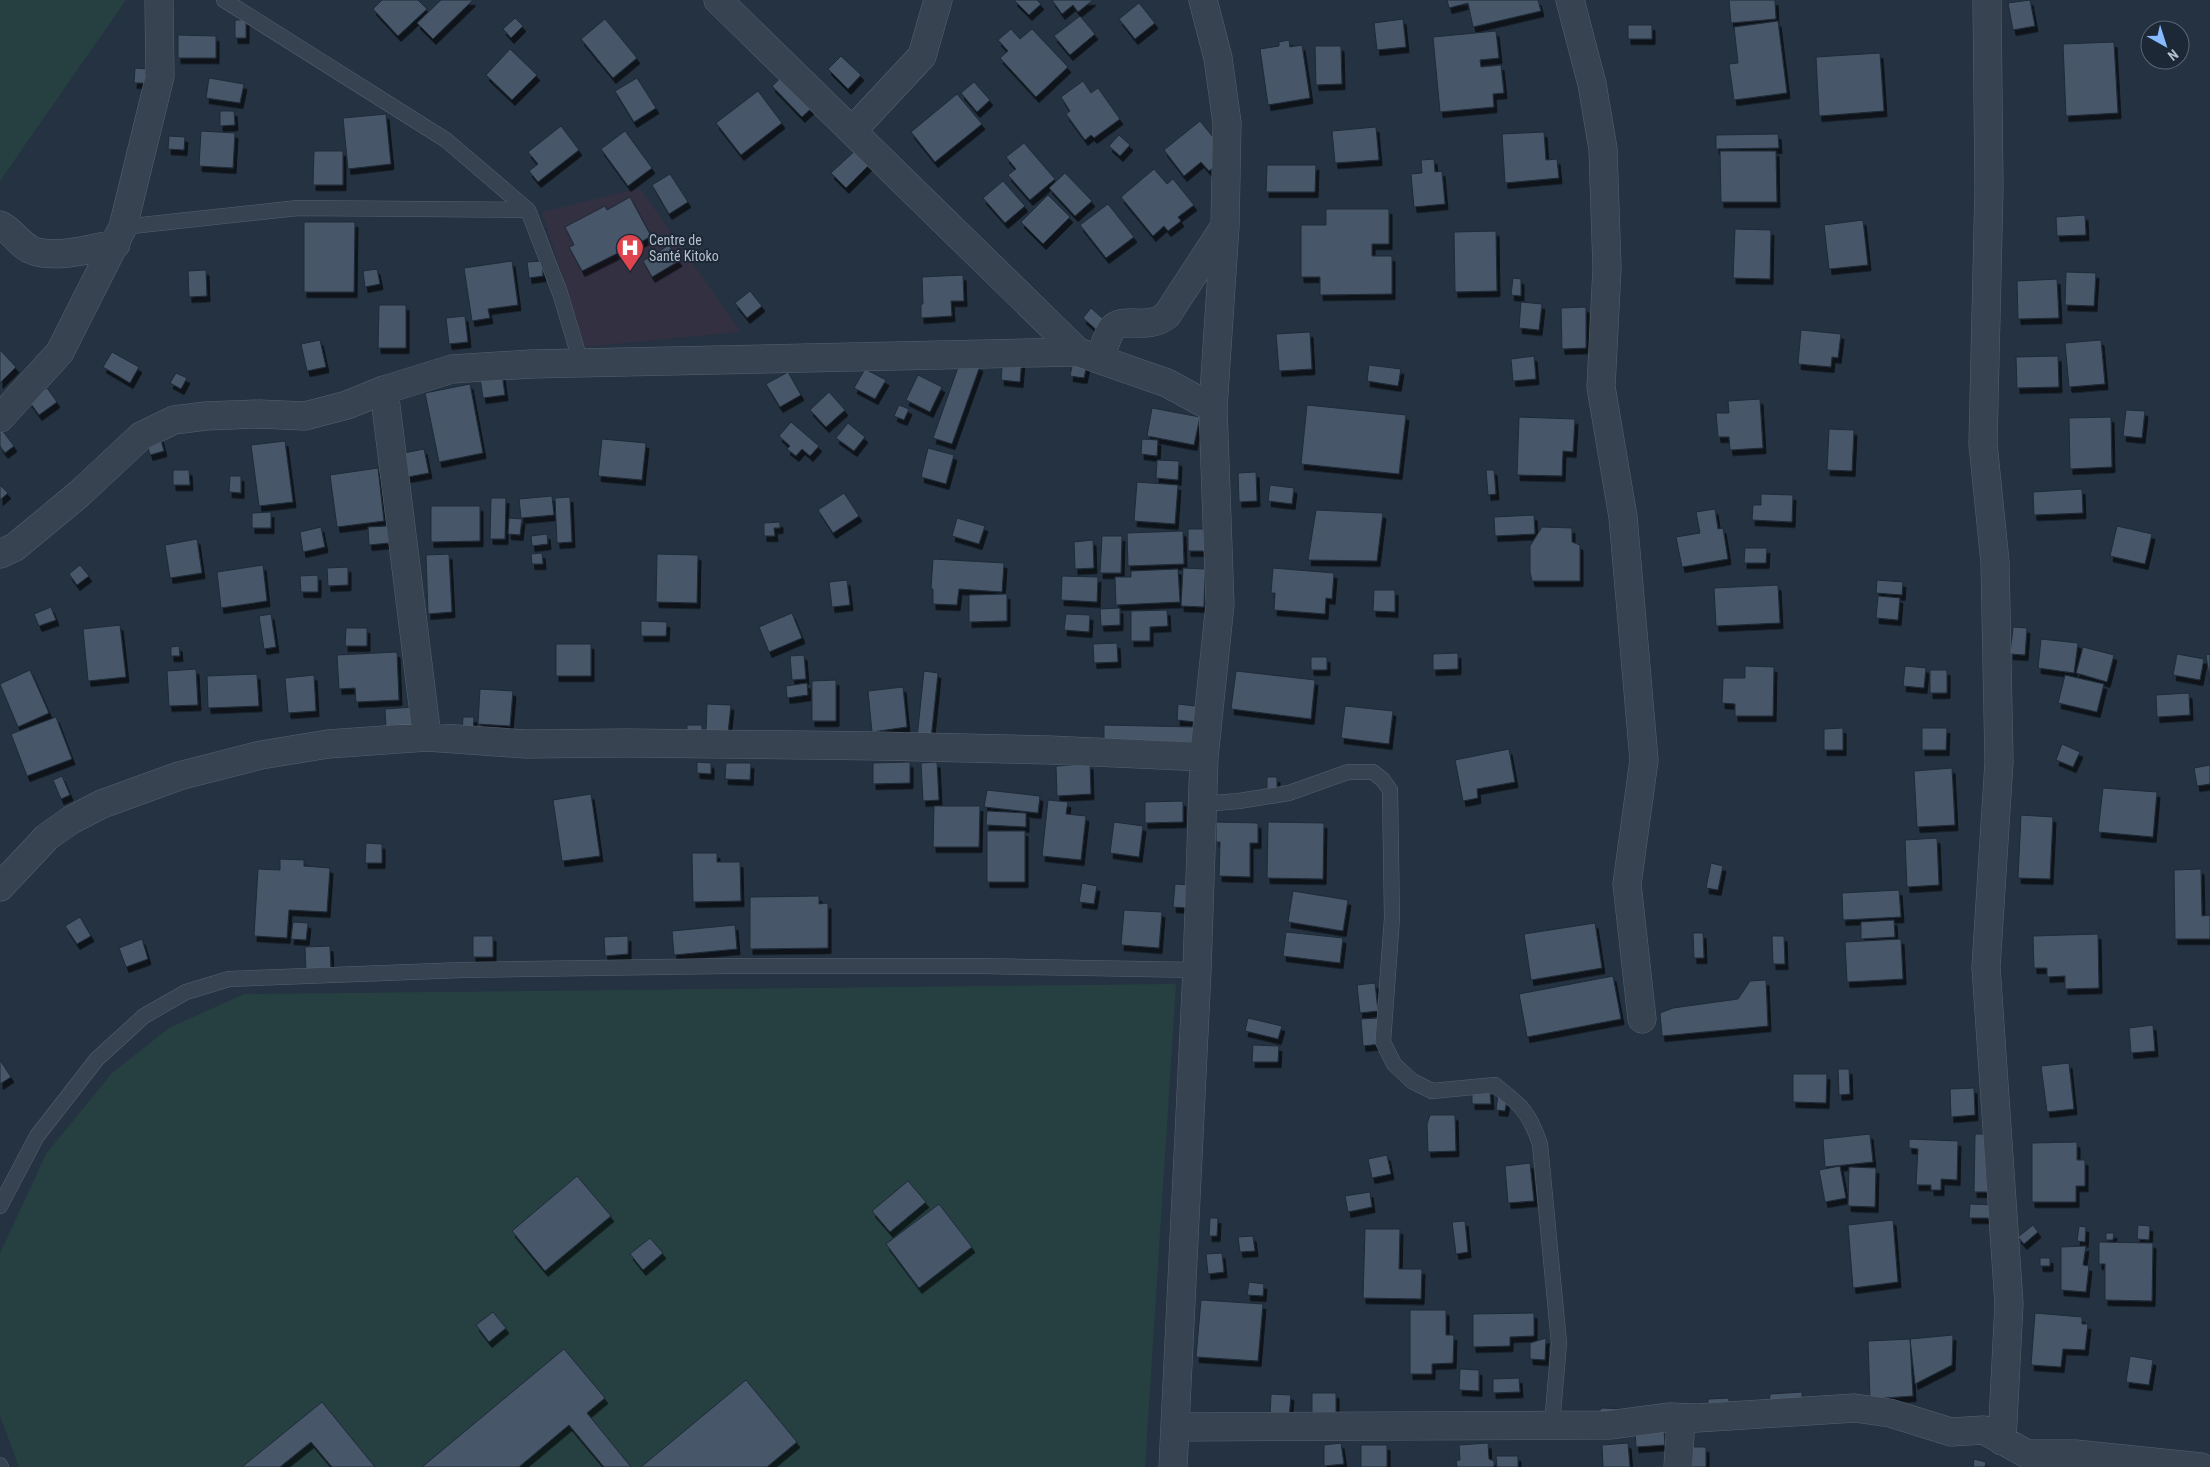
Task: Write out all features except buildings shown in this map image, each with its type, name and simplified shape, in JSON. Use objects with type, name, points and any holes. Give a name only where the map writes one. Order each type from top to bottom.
[{"type":"street","points":[[0,418],[60,352],[120,236],[160,76],[158,0]]},
{"type":"street","points":[[718,0],[852,131],[1089,356]]},
{"type":"street","points":[[852,131],[922,56],[938,0]]},
{"type":"street","points":[[1174,1467],[1197,970],[1204,757],[1220,604],[1213,408],[1225,226],[1227,123],[1218,58],[1203,0]]},
{"type":"street","points":[[1570,0],[1592,84],[1602,149],[1607,268],[1601,387],[1623,517],[1644,760],[1627,884],[1642,1019]]},
{"type":"street","points":[[1987,0],[1989,188],[1983,444],[1995,562],[1999,762],[1986,967],[2009,1304],[2002,1441]]},
{"type":"street","points":[[0,225],[8,228],[33,251],[50,253],[72,252],[120,236]]},
{"type":"street","points":[[1089,356],[1117,325],[1124,323],[1152,324],[1167,315],[1225,226]]},
{"type":"street","points":[[0,554],[15,547],[79,494],[141,436],[174,420],[250,414],[305,416],[347,405],[384,390],[452,370],[582,363],[1089,356],[1167,383],[1213,408]]},
{"type":"street","points":[[384,390],[427,738]]},
{"type":"street","points":[[0,887],[47,838],[71,820],[102,804],[179,776],[261,755],[328,744],[427,738],[526,744],[627,743],[880,746],[1050,750],[1204,757]]},
{"type":"street","points":[[1176,1427],[1609,1425],[1670,1417],[1681,1418],[1855,1408],[1890,1413],[1950,1432],[1984,1430],[2027,1454],[2075,1454],[2201,1467]]},
{"type":"street","points":[[1678,1467],[1681,1418]]},
{"type":"lane","points":[[224,0],[446,140],[528,210],[560,293],[582,363]]},
{"type":"lane","points":[[120,236],[298,208],[528,210]]},
{"type":"lane","points":[[1202,804],[1239,802],[1289,793],[1348,772],[1373,772],[1383,780],[1390,790],[1392,918],[1383,1042],[1394,1064],[1412,1081],[1432,1091],[1495,1085],[1519,1104],[1532,1120],[1540,1144],[1559,1343],[1552,1424]]},
{"type":"lane","points":[[0,1206],[38,1136],[97,1059],[144,1016],[186,992],[229,979],[462,970],[728,966],[982,966],[1197,970]]},
{"type":"shaded area","name":"Centre de Santé Kitoko","points":[[640,188],[741,332],[585,347],[542,212]]},
{"type":"green space","points":[[0,0],[126,0],[0,181]]},
{"type":"green space","points":[[1176,984],[1145,1467],[19,1467],[0,1416],[0,1253],[46,1154],[112,1073],[169,1028],[244,994]]},
{"type":"place","name":"Centre de Santé Kitoko","points":[[630,272]]}]
